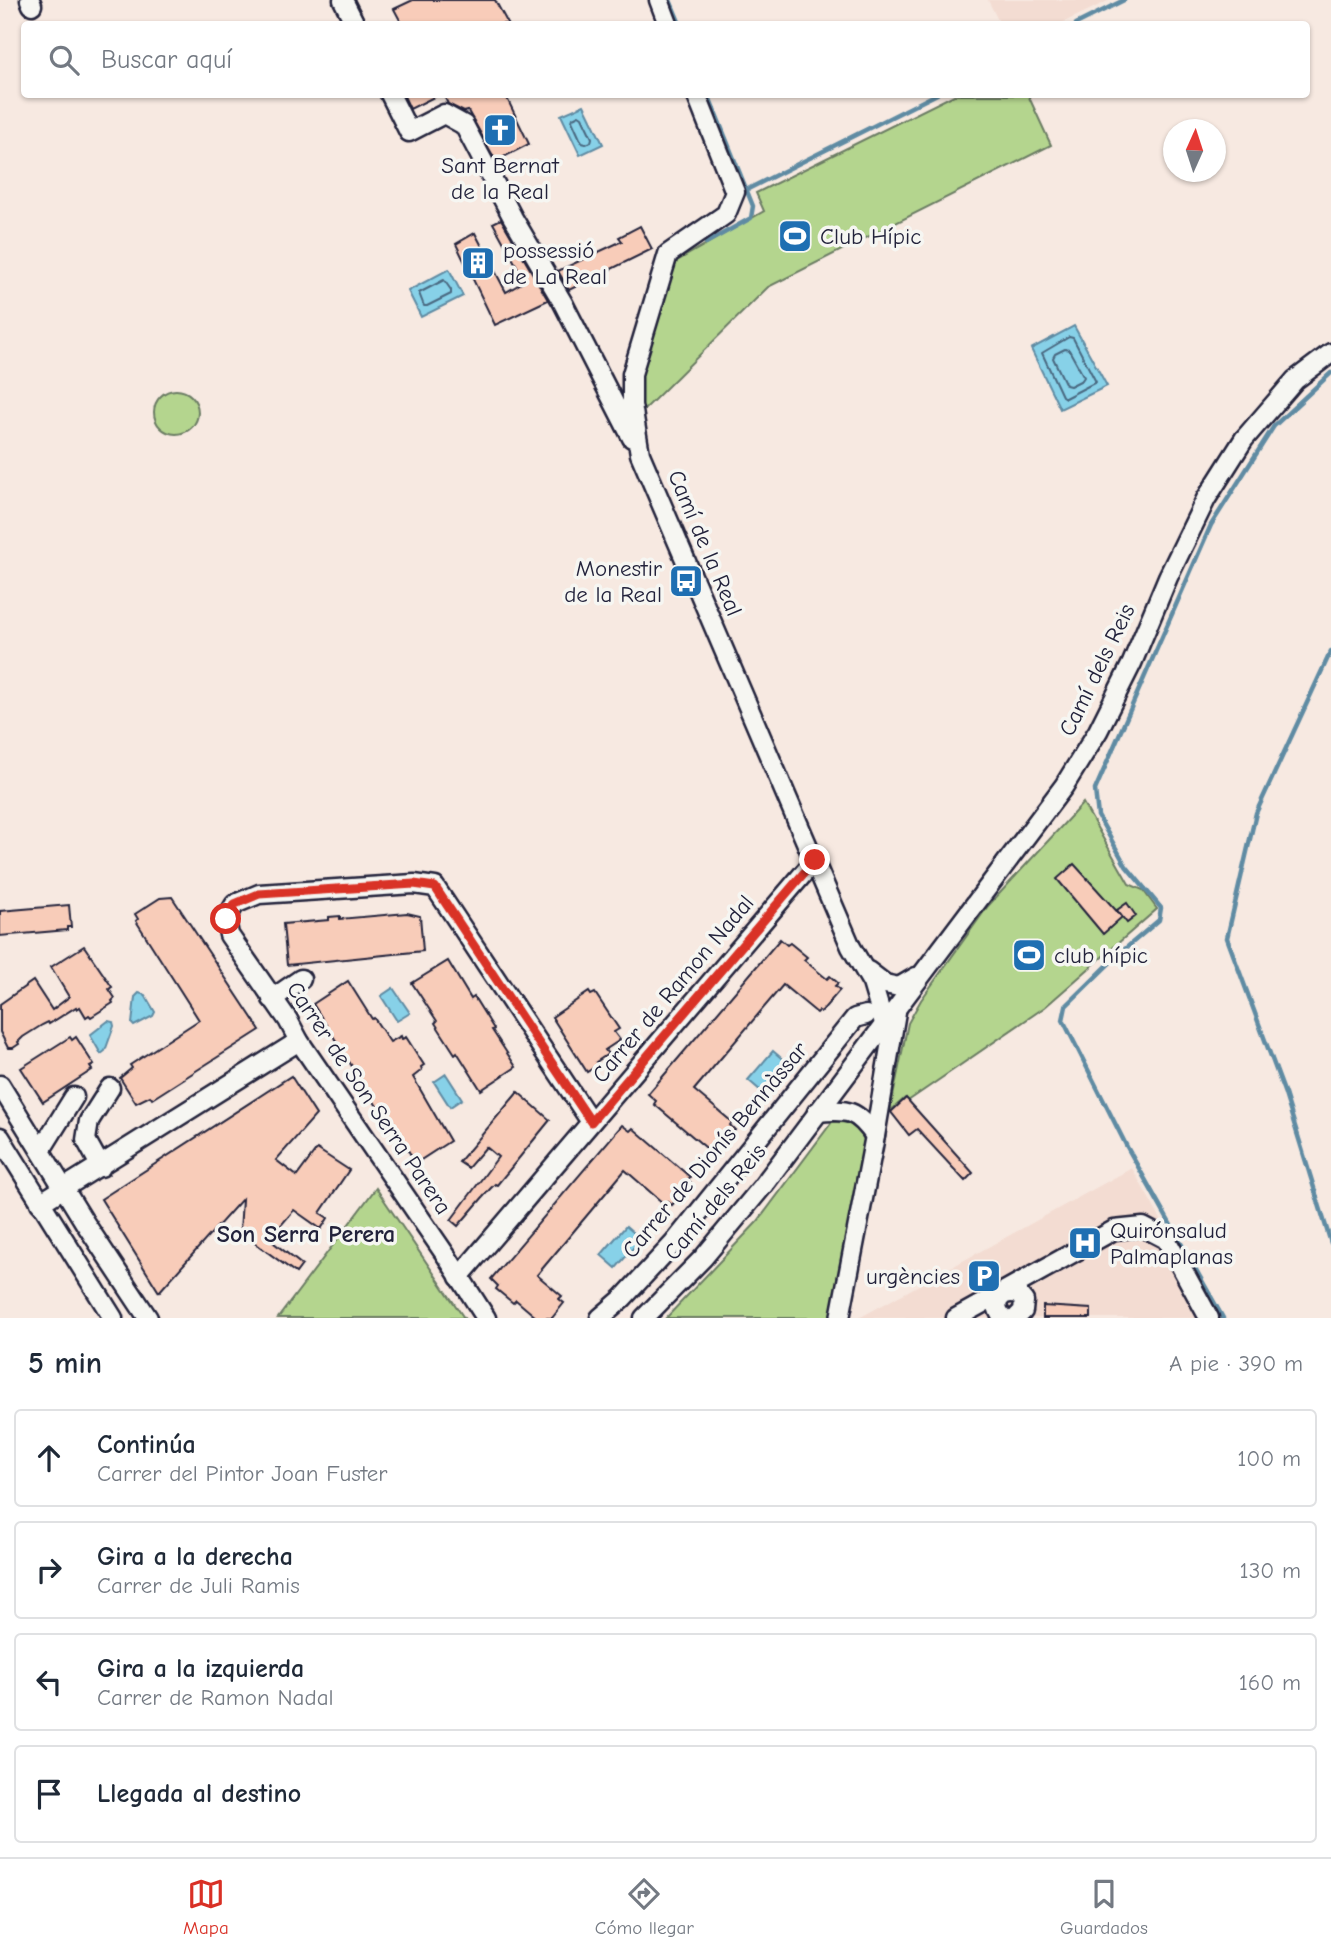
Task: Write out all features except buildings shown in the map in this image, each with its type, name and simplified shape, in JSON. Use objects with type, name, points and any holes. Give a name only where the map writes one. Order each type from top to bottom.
[{"type":"street","points":[[343,0],[354,21]]},
{"type":"street","points":[[659,0],[667,21]]},
{"type":"street","points":[[392,98],[409,132],[444,114],[464,125],[513,218],[563,303],[640,454]]},
{"type":"street","name":"Camí de la Real","points":[[698,98],[735,192],[726,214],[668,254],[632,374],[632,405],[640,454],[851,947],[872,983],[884,1023]]},
{"type":"street","name":"Camí dels Reis","points":[[644,1318],[703,1258],[762,1187],[1064,786],[1098,731],[1132,663],[1168,577],[1206,499],[1244,439],[1294,380],[1331,353]]},
{"type":"street","name":"Carrer de Ramon Nadal","points":[[459,1277],[815,860]]},
{"type":"street","name":"Carrer de Son Serra Parera","points":[[486,1318],[229,935],[226,919],[235,904],[259,894],[414,884],[435,887],[591,1122]]},
{"type":"street","points":[[862,966],[885,984],[899,987],[923,973]]},
{"type":"street","points":[[851,1067],[866,1031],[867,996],[862,966]]},
{"type":"street","points":[[272,999],[301,979]]},
{"type":"street","name":"Camí dels Reis","points":[[840,1318],[875,1136],[896,1007]]},
{"type":"street","name":"Carrer de Dionís Bennàssar","points":[[600,1318],[622,1300],[674,1243],[855,1018],[866,1015]]},
{"type":"street","points":[[40,1203],[299,1041]]},
{"type":"street","points":[[0,1085],[148,1318]]},
{"type":"street","points":[[101,1167],[86,1140],[89,1121],[110,1088]]},
{"type":"street","points":[[41,1150],[74,1097]]},
{"type":"street","points":[[817,1112],[841,1109],[856,1114],[875,1136]]},
{"type":"street","points":[[0,1137],[113,1318]]},
{"type":"street","points":[[960,1316],[1114,1230],[1143,1227],[1166,1239],[1209,1318]]},
{"type":"street","points":[[960,1316],[1007,1317],[1023,1311],[1024,1301],[1018,1294],[1004,1293]]},
{"type":"shaded area","points":[[988,0],[1110,0],[1066,21],[998,21]]},
{"type":"shaded area","name":"Quirónsalud Palmaplanas","points":[[1132,1168],[1216,1318],[859,1318]]},
{"type":"green space","name":"Club Hípic","points":[[948,98],[1029,98],[1051,145],[768,287],[644,410],[637,399],[635,378],[677,261],[764,211],[756,193]]},
{"type":"green space","points":[[176,390],[192,396],[198,412],[192,428],[176,434],[160,428],[154,412],[160,396]]},
{"type":"green space","name":"club hípic","points":[[1083,803],[1129,884],[1143,890],[1157,909],[1045,1007],[908,1101],[905,1098],[890,1111],[908,1023],[921,1000],[988,906]]},
{"type":"green space","points":[[832,1122],[855,1126],[867,1146],[830,1318],[666,1318],[758,1221]]},
{"type":"green space","points":[[376,1188],[464,1318],[278,1318]]},
{"type":"water","points":[[584,105],[603,144],[580,155],[561,115]]},
{"type":"water","points":[[449,269],[463,296],[421,317],[408,291]]},
{"type":"water","points":[[1074,326],[1107,386],[1060,409],[1031,349]]},
{"type":"water","points":[[393,988],[410,1013],[397,1021],[381,996]]},
{"type":"water","points":[[139,993],[145,995],[155,1012],[153,1016],[134,1026],[135,997]]},
{"type":"water","points":[[108,1021],[113,1022],[114,1026],[105,1051],[101,1054],[90,1035]]},
{"type":"water","points":[[773,1051],[786,1062],[761,1091],[748,1080]]},
{"type":"water","points":[[446,1074],[462,1099],[450,1107],[434,1082]]},
{"type":"water","points":[[626,1226],[641,1239],[616,1268],[601,1255]]},
{"type":"waterway","points":[[670,0],[679,21]]},
{"type":"waterway","points":[[1082,21],[1124,0]]},
{"type":"waterway","points":[[706,243],[751,218],[753,206],[710,98]]},
{"type":"waterway","points":[[746,190],[929,98]]},
{"type":"waterway","points":[[1223,1318],[1127,1147],[1063,1020],[1066,1006],[1119,954],[1159,920],[1161,908],[1126,866],[1098,816],[1095,790],[1211,525],[1274,426],[1331,373]]},
{"type":"waterway","points":[[1331,651],[1256,813],[1227,938],[1285,1094],[1331,1243]]},
{"type":"place","name":"Sant Bernat de la Real","points":[[500,130]]},
{"type":"place","name":"Club Hípic","points":[[795,236]]},
{"type":"place","name":"possessió de La Real","points":[[478,263]]},
{"type":"place","name":"Monestir de la Real","points":[[686,581]]},
{"type":"place","name":"club hípic","points":[[1029,955]]},
{"type":"place","name":"Quirónsalud Palmaplanas","points":[[1085,1243]]},
{"type":"place","name":"urgències","points":[[984,1276]]},
{"type":"district","name":"Son Serra Perera","points":[[306,1234]]},
{"type":"route","points":[[226,919],[235,904],[259,894],[414,884],[435,887],[591,1122],[815,860]]}]
